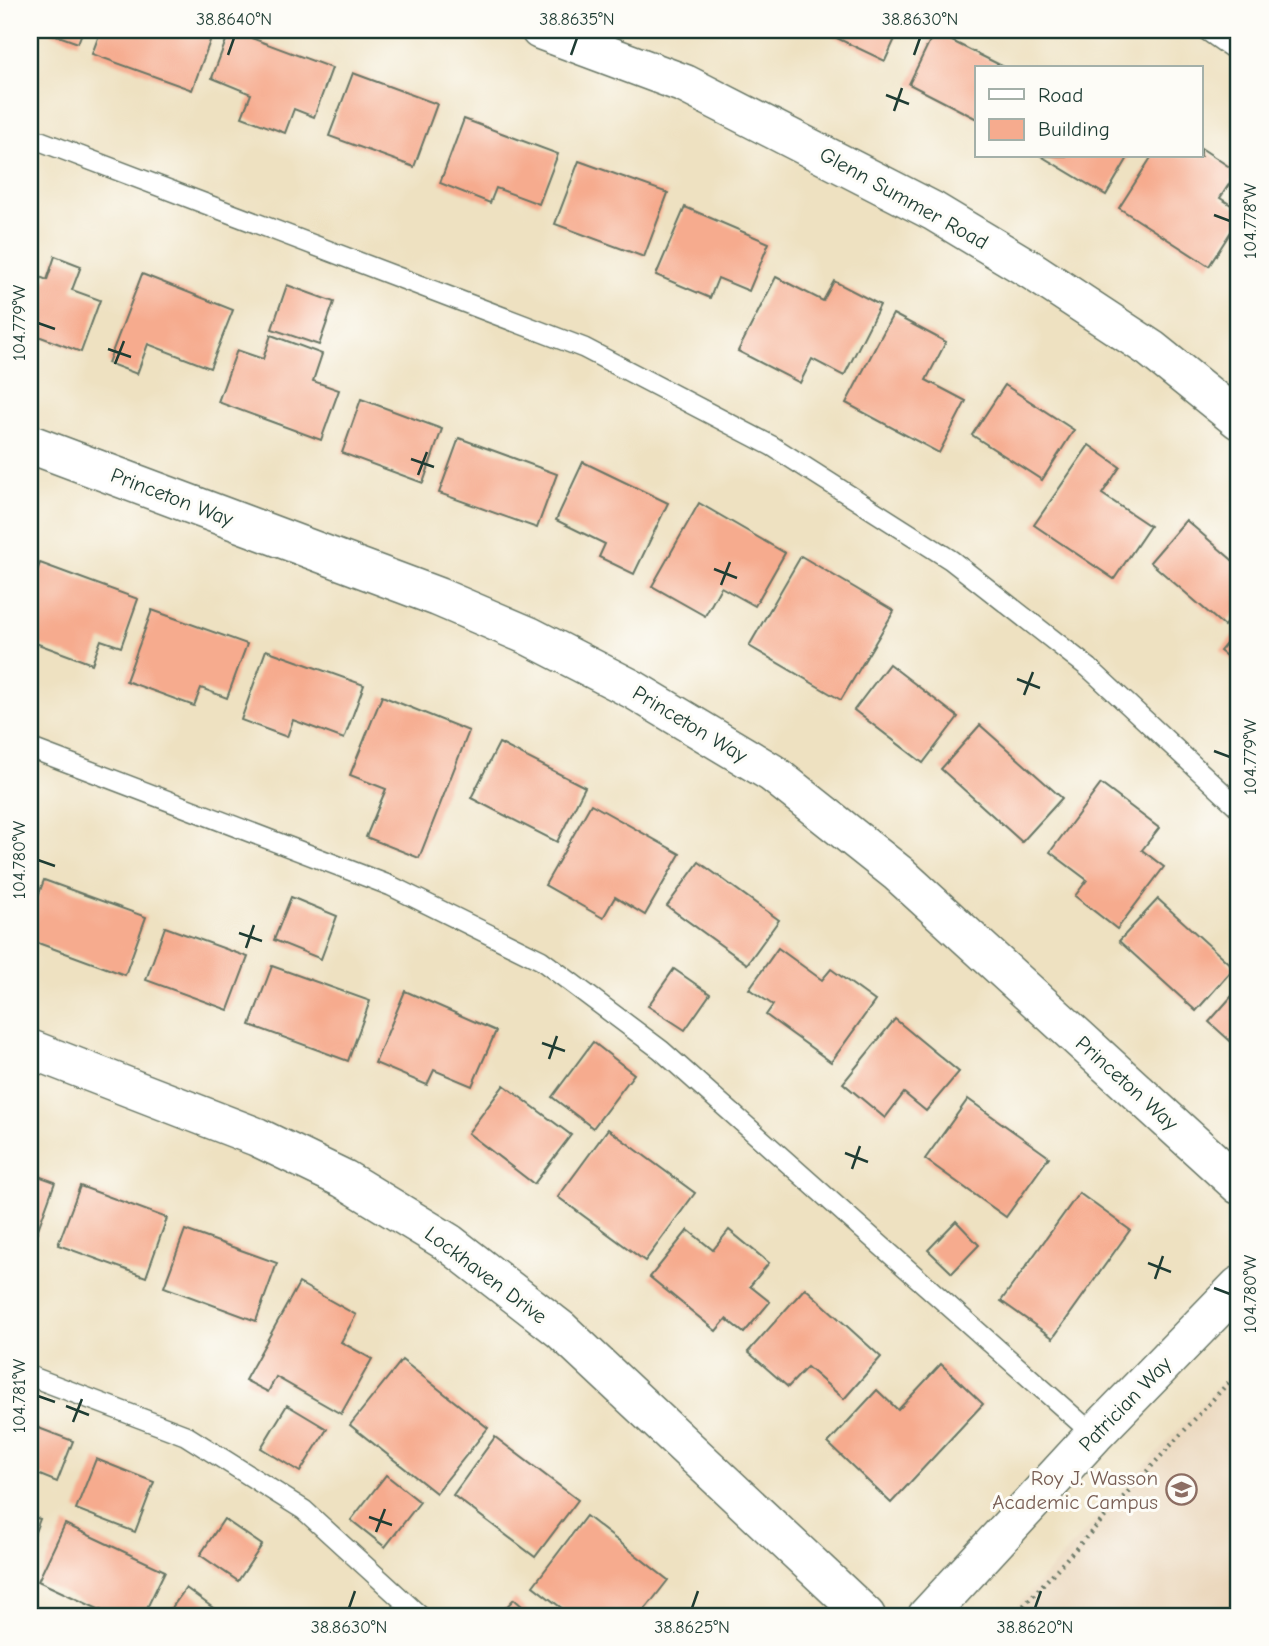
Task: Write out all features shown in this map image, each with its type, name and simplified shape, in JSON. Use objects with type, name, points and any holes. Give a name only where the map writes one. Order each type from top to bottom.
[{"type":"street","name":"Glenn Summer Road","points":[[540,30],[685,84],[933,211],[1031,270],[1151,349],[1239,420]]},
{"type":"street","name":"Princeton Way","points":[[30,444],[438,597],[529,636],[634,690],[772,773],[900,874],[1239,1185]]},
{"type":"street","name":"Lockhaven Drive","points":[[30,1049],[257,1138],[344,1179],[449,1243],[561,1330],[866,1616]]},
{"type":"street","name":"Patrician Way","points":[[927,1616],[1094,1436],[1239,1286]]},
{"type":"lane","points":[[1206,30],[1239,53]]},
{"type":"lane","points":[[30,137],[584,348],[772,446],[962,568],[1089,668],[1239,808]]},
{"type":"lane","points":[[30,748],[391,886],[541,960],[661,1050],[1094,1436]]},
{"type":"lane","points":[[30,1376],[185,1435],[304,1510],[420,1616]]},
{"type":"path","points":[[1014,1616],[1239,1371]]},
{"type":"shaded area","name":"Roy J. Wasson Academic Campus","points":[[1239,1363],[1239,1616],[1008,1616]]},
{"type":"building","points":[[42,30],[83,30],[78,43]]},
{"type":"building","points":[[101,30],[214,30],[192,90],[92,54]]},
{"type":"building","points":[[230,30],[332,68],[314,117],[294,109],[285,133],[242,117],[251,94],[212,78]]},
{"type":"building","points":[[820,30],[899,30],[885,61]]},
{"type":"building","points":[[934,32],[1002,66],[975,66],[975,118],[909,84]]},
{"type":"building","points":[[353,73],[437,104],[414,167],[329,136]]},
{"type":"building","points":[[464,119],[558,154],[539,204],[496,188],[490,203],[440,183]]},
{"type":"building","points":[[1202,149],[1237,172],[1220,198],[1239,210],[1239,219],[1209,266],[1119,208],[1151,158],[1202,158]]},
{"type":"building","points":[[1044,158],[1128,158],[1106,195]]},
{"type":"building","points":[[579,161],[668,193],[644,257],[555,224]]},
{"type":"building","points":[[685,207],[769,243],[749,291],[718,278],[710,298],[656,275]]},
{"type":"building","points":[[55,256],[81,266],[72,290],[100,300],[81,352],[30,333],[30,273],[47,280]]},
{"type":"building","points":[[142,274],[233,310],[210,368],[148,344],[137,374],[108,363]]},
{"type":"building","points":[[776,277],[823,301],[834,281],[880,305],[844,376],[812,359],[800,383],[738,351]]},
{"type":"building","points":[[287,285],[334,302],[319,345],[272,329]]},
{"type":"building","points":[[893,314],[946,342],[926,380],[966,401],[939,453],[846,403]]},
{"type":"building","points":[[271,335],[322,354],[313,381],[339,390],[321,440],[218,402],[237,350],[263,359]]},
{"type":"building","points":[[1005,385],[1074,430],[1042,480],[972,435]]},
{"type":"building","points":[[361,399],[442,429],[423,483],[342,453]]},
{"type":"building","points":[[459,438],[557,474],[537,528],[439,493]]},
{"type":"building","points":[[1089,445],[1120,467],[1102,494],[1150,526],[1114,579],[1034,525]]},
{"type":"building","points":[[583,462],[668,503],[634,574],[599,557],[605,544],[556,520]]},
{"type":"building","points":[[699,503],[785,553],[755,606],[721,587],[705,616],[652,586]]},
{"type":"building","points":[[1186,520],[1239,566],[1239,608],[1224,626],[1150,562]]},
{"type":"building","points":[[801,556],[894,611],[841,700],[749,646]]},
{"type":"building","points":[[40,563],[138,599],[121,647],[101,640],[92,664],[30,641],[30,590]]},
{"type":"building","points":[[152,610],[247,644],[227,698],[201,688],[194,706],[126,681]]},
{"type":"building","points":[[1239,628],[1239,666],[1220,651]]},
{"type":"building","points":[[266,650],[364,685],[344,739],[293,720],[287,737],[241,720]]},
{"type":"building","points":[[889,664],[958,717],[923,763],[854,710]]},
{"type":"building","points":[[382,696],[469,731],[419,858],[366,837],[386,789],[350,775]]},
{"type":"building","points":[[980,725],[1062,798],[1022,842],[941,769]]},
{"type":"building","points":[[499,743],[585,787],[557,842],[471,798]]},
{"type":"building","points":[[1101,784],[1159,828],[1142,850],[1164,867],[1117,929],[1075,896],[1087,880],[1050,852]]},
{"type":"building","points":[[591,804],[680,854],[645,915],[615,897],[603,918],[545,885]]},
{"type":"building","points":[[699,862],[779,920],[747,964],[667,906]]},
{"type":"building","points":[[44,880],[146,917],[125,975],[30,940],[30,918]]},
{"type":"building","points":[[291,897],[337,916],[321,959],[274,940]]},
{"type":"building","points":[[1158,899],[1234,968],[1196,1011],[1119,941]]},
{"type":"building","points":[[165,927],[248,957],[228,1010],[146,980]]},
{"type":"building","points":[[778,948],[822,980],[831,969],[875,1001],[831,1062],[766,1015],[773,1005],[749,989]]},
{"type":"building","points":[[272,966],[370,1001],[348,1061],[250,1025]]},
{"type":"building","points":[[674,969],[710,994],[685,1030],[648,1006]]},
{"type":"building","points":[[1239,988],[1239,1049],[1209,1022]]},
{"type":"building","points":[[405,991],[496,1031],[472,1086],[434,1070],[427,1085],[375,1063]]},
{"type":"building","points":[[895,1019],[959,1072],[926,1111],[904,1093],[885,1118],[843,1083]]},
{"type":"building","points":[[593,1042],[634,1074],[593,1128],[552,1097]]},
{"type":"building","points":[[504,1085],[571,1135],[534,1184],[468,1133]]},
{"type":"building","points":[[968,1099],[1049,1157],[1006,1217],[925,1159]]},
{"type":"building","points":[[608,1129],[695,1193],[645,1261],[558,1197]]},
{"type":"building","points":[[30,1173],[55,1182],[30,1251]]},
{"type":"building","points":[[80,1186],[167,1218],[146,1277],[58,1245]]},
{"type":"building","points":[[1079,1193],[1130,1230],[1053,1338],[1001,1301]]},
{"type":"building","points":[[956,1221],[979,1245],[952,1273],[928,1250]]},
{"type":"building","points":[[185,1230],[277,1263],[256,1321],[164,1287]]},
{"type":"building","points":[[688,1230],[713,1250],[729,1230],[769,1263],[750,1286],[770,1302],[744,1333],[726,1319],[716,1331],[650,1277]]},
{"type":"building","points":[[299,1283],[356,1315],[341,1342],[372,1359],[341,1414],[276,1377],[268,1392],[245,1380]]},
{"type":"building","points":[[805,1288],[881,1357],[844,1399],[807,1367],[788,1387],[748,1352]]},
{"type":"building","points":[[402,1360],[488,1428],[436,1493],[350,1425]]},
{"type":"building","points":[[941,1364],[983,1404],[891,1503],[828,1443],[877,1390],[898,1410]]},
{"type":"building","points":[[287,1405],[327,1429],[300,1472],[261,1448]]},
{"type":"building","points":[[36,1427],[73,1441],[57,1482],[30,1471],[30,1443]]},
{"type":"building","points":[[495,1437],[578,1500],[535,1557],[453,1495]]},
{"type":"building","points":[[96,1459],[154,1482],[135,1532],[76,1509]]},
{"type":"building","points":[[386,1475],[420,1502],[385,1547],[351,1520]]},
{"type":"building","points":[[30,1516],[40,1519],[30,1545]]},
{"type":"building","points":[[586,1516],[668,1580],[640,1616],[572,1616],[533,1586]]},
{"type":"building","points":[[224,1519],[262,1545],[238,1581],[200,1555]]},
{"type":"building","points":[[65,1524],[165,1571],[143,1616],[113,1616],[38,1581]]},
{"type":"building","points":[[186,1588],[224,1616],[166,1616]]},
{"type":"building","points":[[514,1599],[533,1616],[498,1616]]},
{"type":"place","name":"Roy J. Wasson Academic Campus","points":[[1181,1490]]}]
